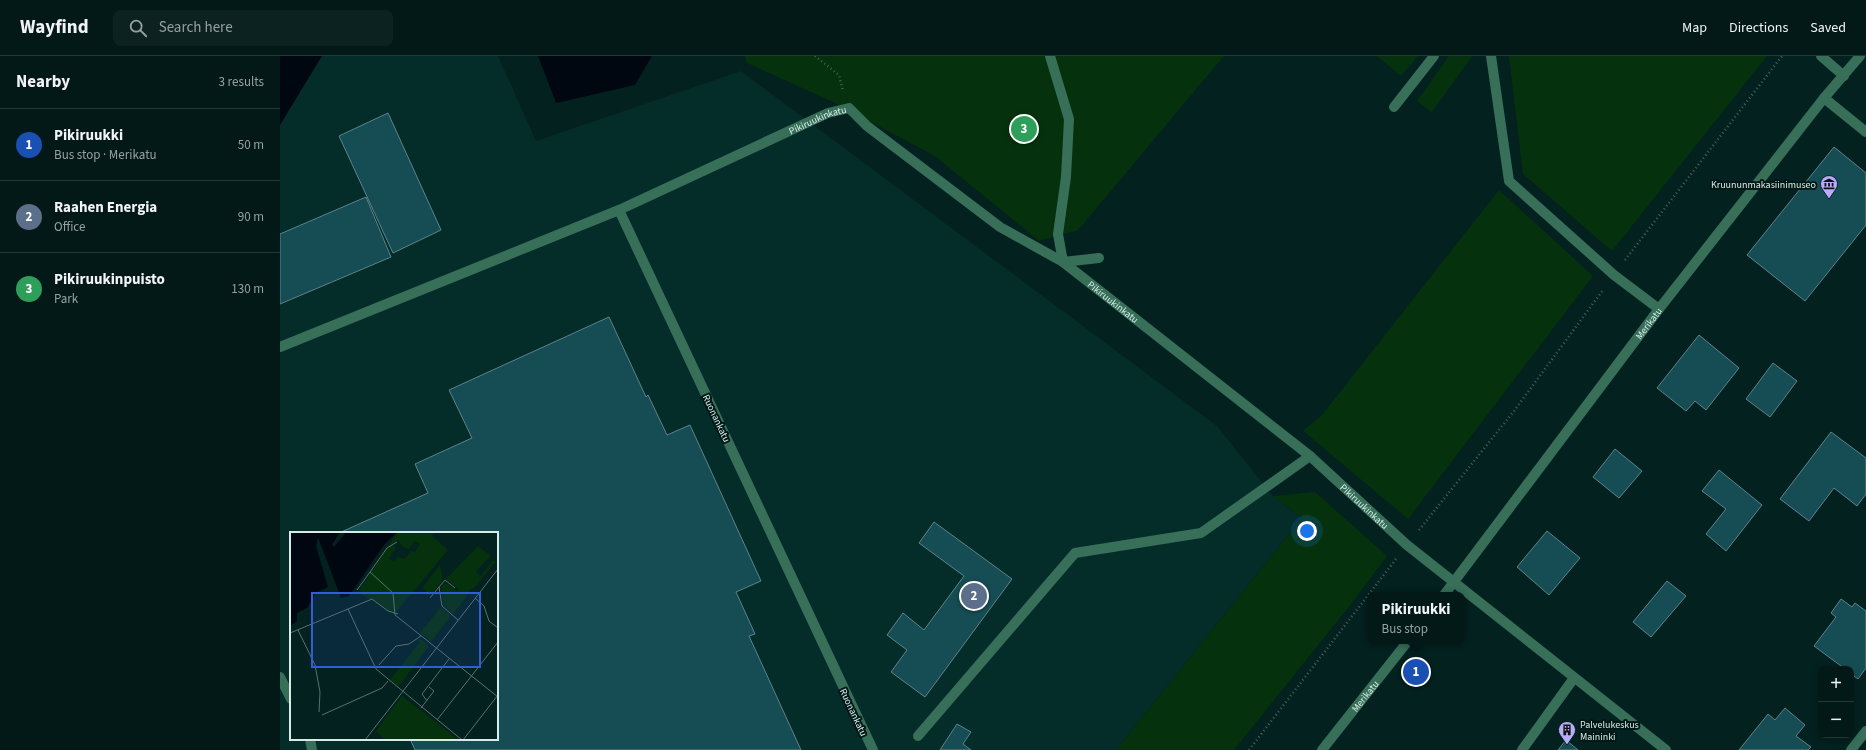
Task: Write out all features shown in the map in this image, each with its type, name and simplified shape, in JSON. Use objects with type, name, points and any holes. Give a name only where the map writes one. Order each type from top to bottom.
[{"type":"street","points":[[1050,56],[1069,119],[1066,177],[1058,234],[1063,262],[1099,258]]},
{"type":"street","points":[[1394,107],[1434,56]]},
{"type":"street","points":[[1491,56],[1493,107],[1509,181],[1614,275],[1659,309]]},
{"type":"street","points":[[1821,56],[1844,76]]},
{"type":"street","name":"Merikatu","points":[[1446,592],[1659,309],[1824,98],[1860,56]]},
{"type":"street","points":[[1824,98],[1866,132]]},
{"type":"street","name":"Pikiruukinkatu","points":[[619,210],[828,113],[849,108],[867,126],[1000,227],[1063,262],[1310,456],[1407,545],[1666,750]]},
{"type":"street","points":[[280,347],[619,210]]},
{"type":"street","name":"Ruonankatu","points":[[619,210],[873,750]]},
{"type":"street","points":[[918,736],[1075,553],[1201,533],[1310,456]]},
{"type":"street","name":"Merikatu","points":[[1322,750],[1406,644]]},
{"type":"street","points":[[280,677],[290,697]]},
{"type":"street","points":[[1522,750],[1574,678]]},
{"type":"street","points":[[1851,750],[1866,731]]},
{"type":"street","points":[[310,740],[312,750]]},
{"type":"path","points":[[815,56],[839,75],[849,108]]},
{"type":"path","points":[[1371,592],[1514,411],[1614,275],[1782,56]]},
{"type":"path","points":[[1249,750],[1367,597]]},
{"type":"shaded area","points":[[280,56],[322,56],[280,125]]},
{"type":"shaded area","points":[[323,56],[498,56],[536,141],[741,71],[1217,426],[1273,496],[1302,518],[1116,750],[280,750],[280,125],[320,57]]},
{"type":"shaded area","points":[[538,56],[652,56],[635,85],[556,103]]},
{"type":"green space","points":[[745,56],[1224,56],[1078,230],[1039,241],[935,156],[833,102],[747,63]]},
{"type":"green space","points":[[1377,56],[1418,56],[1401,76]]},
{"type":"green space","points":[[1449,56],[1472,56],[1432,112],[1417,101]]},
{"type":"green space","points":[[1509,56],[1767,56],[1612,251],[1523,174]]},
{"type":"green space","points":[[1499,190],[1593,276],[1408,519],[1303,431],[1322,415]]},
{"type":"green space","points":[[1315,492],[1387,556],[1351,604],[1234,750],[1116,750],[1302,518],[1273,496]]},
{"type":"building","points":[[388,113],[441,230],[393,253],[339,136]]},
{"type":"building","name":"Kruununmakasiinimuseo","points":[[1834,147],[1866,173],[1866,225],[1805,301],[1747,255]]},
{"type":"building","points":[[366,197],[391,257],[280,304],[280,234]]},
{"type":"building","points":[[609,317],[646,397],[648,395],[667,435],[690,425],[761,581],[736,592],[755,634],[749,636],[801,750],[415,750],[410,740],[498,740],[498,532],[341,532],[428,493],[415,464],[472,438],[449,390]]},
{"type":"building","points":[[1699,335],[1739,368],[1706,410],[1695,401],[1686,411],[1657,388]]},
{"type":"building","points":[[1773,363],[1797,381],[1770,417],[1746,399]]},
{"type":"building","points":[[1831,432],[1866,458],[1866,494],[1857,506],[1834,488],[1809,521],[1780,499]]},
{"type":"building","points":[[1615,449],[1642,471],[1619,498],[1593,477]]},
{"type":"building","points":[[1719,470],[1762,505],[1726,551],[1706,534],[1726,509],[1702,491]]},
{"type":"building","points":[[934,522],[1012,579],[925,697],[891,672],[907,650],[887,635],[903,613],[924,630],[964,576],[919,543]]},
{"type":"building","points":[[1547,531],[1580,558],[1549,595],[1517,567]]},
{"type":"building","points":[[1667,581],[1686,596],[1651,637],[1633,622]]},
{"type":"building","points":[[1841,599],[1852,607],[1855,603],[1866,611],[1866,668],[1858,679],[1854,676],[1854,666],[1841,666],[1814,646],[1836,617],[1831,613]]},
{"type":"building","points":[[1785,708],[1805,725],[1796,736],[1811,747],[1808,750],[1739,750],[1768,714],[1775,720]]},
{"type":"building","points":[[957,724],[971,732],[963,744],[971,750],[940,750]]},
{"type":"building","name":"Palvelukeskus Maininki","points":[[1566,740],[1578,750],[1558,750]]},
{"type":"place","name":"Pikiruukinpuisto","points":[[1024,129]]},
{"type":"place","name":"Kruununmakasiinimuseo","points":[[1829,199]]},
{"type":"place","name":"Raahen Energia","points":[[974,596]]},
{"type":"place","name":"Pikiruukki","points":[[1416,672]]},
{"type":"place","name":"Palvelukeskus Maininki","points":[[1567,745]]}]
